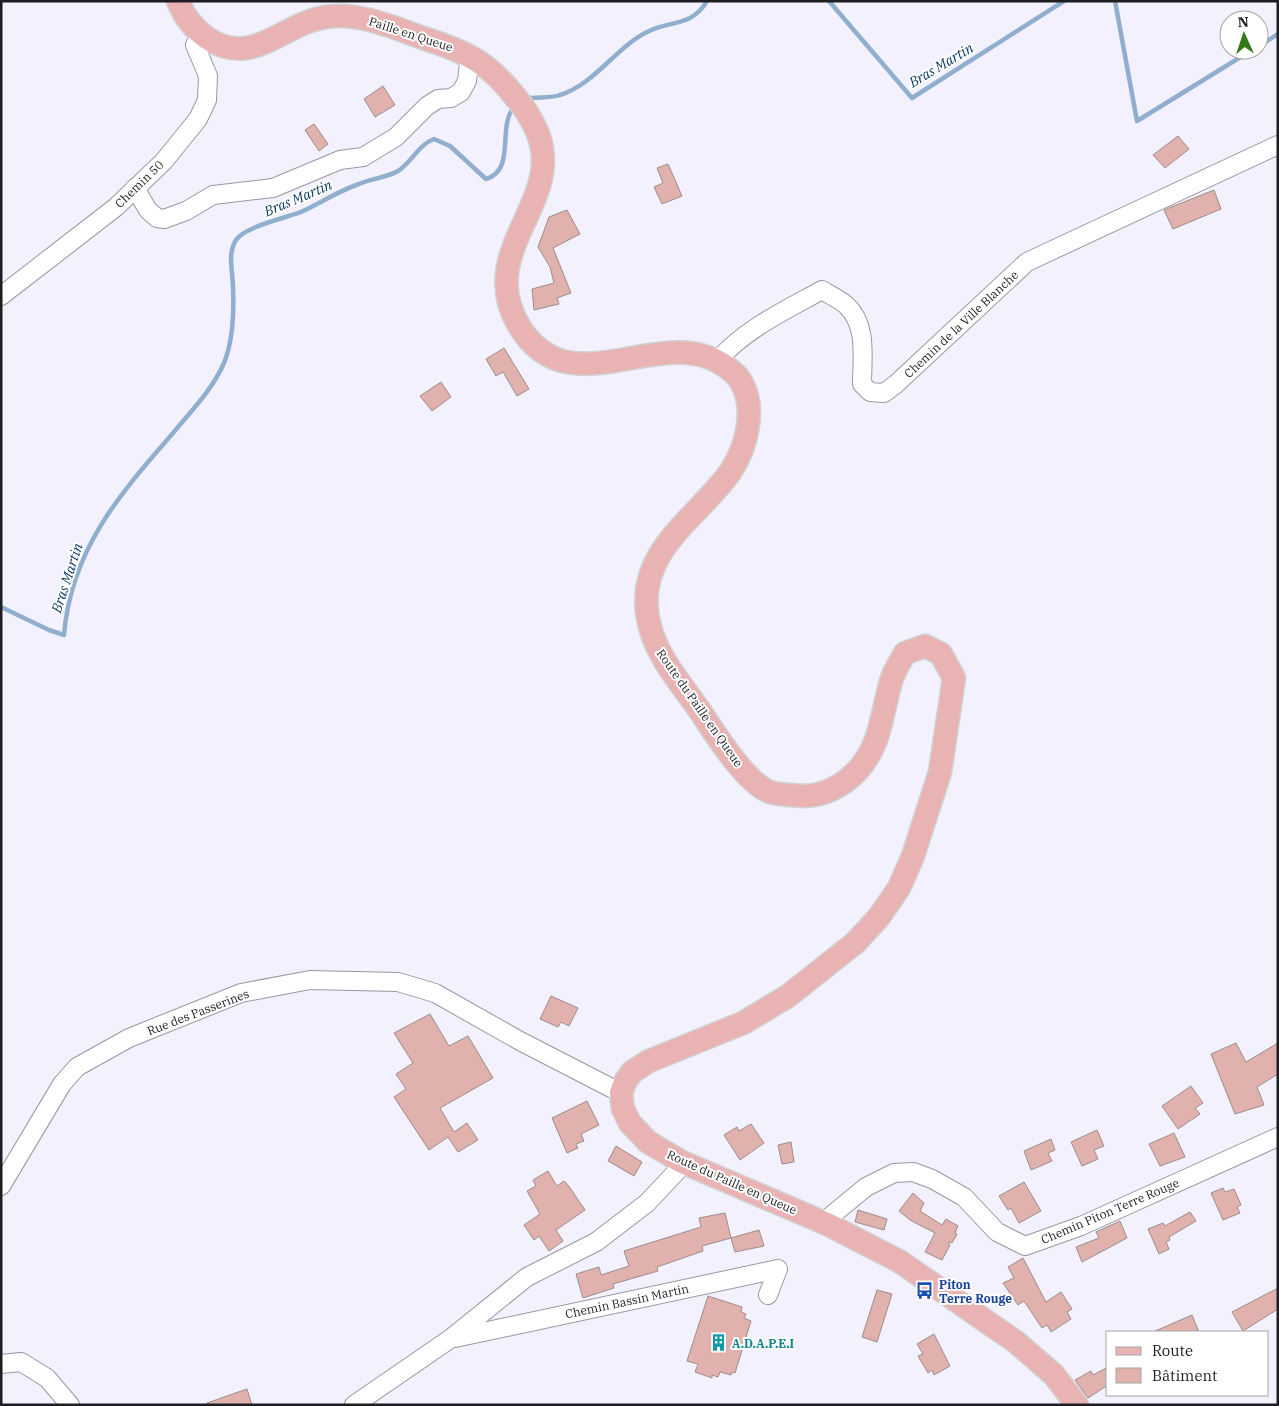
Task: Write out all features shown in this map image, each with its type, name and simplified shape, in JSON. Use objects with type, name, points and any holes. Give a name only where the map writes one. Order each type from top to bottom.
[{"type":"main road","name":"Paille en Queue","points":[[178,1],[184,15],[202,35],[216,44],[234,50],[251,48],[310,20],[329,16],[353,17],[377,22],[470,54],[508,88],[526,111]]},
{"type":"main road","name":"Route du Paille en Queue","points":[[526,111],[537,129],[543,152],[542,170],[536,194],[513,245],[507,273],[508,295],[514,316],[524,334],[542,352],[561,362],[584,365],[673,353],[702,355],[718,360],[739,377],[747,396],[749,419],[744,441],[731,470],[674,533],[659,556],[649,585],[646,608],[650,632],[661,655],[735,762],[766,791],[792,796],[817,796],[840,785],[856,772],[870,754],[878,735],[892,677],[904,653],[924,646],[942,654],[954,678],[940,772],[913,856],[899,888],[879,917],[855,943],[788,996],[743,1023],[649,1062],[632,1072],[625,1082],[622,1094],[623,1109],[630,1123],[648,1142],[682,1162],[827,1224],[899,1261],[1016,1342],[1054,1374],[1077,1405]]},
{"type":"street","name":"Chemin 50","points":[[1,296],[116,207],[164,161],[198,119],[207,100],[208,76],[195,45],[202,35]]},
{"type":"street","points":[[135,188],[148,210],[157,218],[164,219],[186,212],[213,195],[273,188],[340,160],[364,157],[396,138],[427,106],[438,99],[451,98],[461,92],[467,81],[470,54]]},
{"type":"street","name":"Chemin de la Ville Blanche","points":[[718,360],[726,351],[760,325],[822,290],[846,305],[854,315],[862,332],[862,384],[870,392],[884,393],[1027,262],[1278,145]]},
{"type":"street","name":"Rue des Passerines","points":[[1,1186],[52,1100],[77,1067],[129,1038],[241,993],[310,980],[398,982],[434,993],[520,1041],[622,1094]]},
{"type":"street","name":"Chemin Piton Terre Rouge","points":[[827,1224],[832,1215],[866,1187],[894,1173],[913,1172],[932,1179],[964,1197],[997,1232],[1025,1246],[1081,1226],[1278,1137]]},
{"type":"street","name":"Chemin Bassin Martin","points":[[354,1405],[450,1339],[527,1277],[596,1242],[647,1203],[678,1170],[682,1162]]},
{"type":"street","name":"Chemin Bassin Martin","points":[[450,1339],[778,1269],[768,1294]]},
{"type":"street","points":[[1,1364],[21,1362],[47,1378],[70,1405]]},
{"type":"building","points":[[383,86],[395,105],[375,117],[364,99]]},
{"type":"building","points":[[314,124],[328,144],[319,151],[305,130]]},
{"type":"building","points":[[1178,136],[1189,149],[1165,168],[1153,155]]},
{"type":"building","points":[[668,164],[682,196],[662,204],[654,187],[663,183],[657,168]]},
{"type":"building","points":[[1214,190],[1221,209],[1173,229],[1164,210]]},
{"type":"building","points":[[567,210],[580,234],[553,248],[571,293],[557,298],[559,304],[534,310],[532,289],[554,283],[550,267],[538,247],[549,217]]},
{"type":"building","points":[[504,348],[529,389],[517,396],[503,372],[496,376],[486,359]]},
{"type":"building","points":[[441,382],[451,397],[432,411],[420,396]]},
{"type":"building","points":[[551,996],[578,1008],[569,1026],[561,1022],[558,1027],[540,1019]]},
{"type":"building","points":[[430,1014],[449,1046],[468,1036],[493,1078],[440,1108],[454,1132],[467,1123],[478,1140],[458,1152],[448,1137],[429,1150],[394,1097],[406,1089],[396,1074],[413,1063],[394,1033]]},
{"type":"building","points":[[1236,1043],[1246,1062],[1278,1043],[1278,1074],[1257,1087],[1264,1105],[1235,1114],[1211,1054]]},
{"type":"building","points":[[1191,1086],[1203,1103],[1195,1108],[1200,1114],[1178,1129],[1162,1106]]},
{"type":"building","points":[[587,1101],[599,1125],[581,1134],[584,1141],[576,1144],[578,1148],[567,1153],[552,1118]]},
{"type":"building","points":[[751,1124],[764,1143],[740,1160],[724,1135],[737,1127],[739,1131]]},
{"type":"building","points":[[1097,1130],[1104,1146],[1094,1150],[1098,1159],[1082,1166],[1071,1142]]},
{"type":"building","points":[[1174,1133],[1185,1157],[1160,1166],[1149,1144]]},
{"type":"building","points":[[1051,1139],[1055,1150],[1048,1153],[1052,1161],[1031,1170],[1024,1151]]},
{"type":"building","points":[[791,1142],[794,1162],[782,1164],[778,1145]]},
{"type":"building","points":[[616,1146],[642,1162],[634,1176],[608,1161]]},
{"type":"building","points":[[548,1171],[557,1186],[564,1181],[568,1185],[585,1210],[556,1230],[563,1241],[549,1251],[539,1236],[534,1240],[524,1225],[540,1214],[527,1191],[536,1186],[533,1180]]},
{"type":"building","points":[[1024,1182],[1041,1211],[1019,1223],[1011,1208],[1008,1210],[999,1196]]},
{"type":"building","points":[[1223,1188],[1225,1192],[1234,1189],[1241,1205],[1237,1207],[1240,1213],[1223,1220],[1211,1193]]},
{"type":"building","points":[[913,1193],[924,1203],[920,1211],[942,1225],[946,1219],[958,1226],[955,1233],[957,1234],[952,1243],[949,1242],[948,1244],[950,1245],[942,1260],[925,1252],[935,1233],[910,1220],[899,1211]]},
{"type":"building","points":[[858,1210],[887,1219],[884,1230],[855,1222]]},
{"type":"building","points":[[1190,1212],[1196,1221],[1169,1237],[1170,1240],[1166,1242],[1169,1249],[1159,1254],[1148,1229],[1163,1223],[1165,1226]]},
{"type":"building","points":[[725,1213],[731,1238],[702,1246],[703,1251],[657,1267],[658,1271],[613,1284],[614,1288],[583,1298],[576,1274],[599,1267],[601,1275],[629,1266],[624,1251],[701,1227],[699,1218]]},
{"type":"building","points":[[1120,1221],[1127,1238],[1082,1262],[1076,1247],[1099,1238],[1096,1232]]},
{"type":"building","points":[[759,1230],[764,1246],[735,1252],[731,1238]]},
{"type":"building","points":[[1023,1258],[1046,1302],[1061,1292],[1072,1309],[1067,1312],[1071,1319],[1051,1332],[1047,1325],[1042,1328],[1024,1301],[1018,1305],[1003,1283],[1014,1278],[1008,1267]]},
{"type":"building","points":[[1278,1288],[1278,1309],[1243,1331],[1232,1312]]},
{"type":"building","points":[[877,1290],[892,1294],[877,1342],[862,1337]]},
{"type":"building","name":"A.D.A.P.E.I","points":[[708,1296],[742,1307],[741,1312],[746,1314],[744,1318],[751,1321],[735,1373],[732,1372],[731,1375],[720,1372],[718,1377],[712,1375],[712,1378],[695,1372],[698,1364],[687,1361]]},
{"type":"building","points":[[1192,1315],[1199,1331],[1155,1331]]},
{"type":"building","points":[[934,1334],[950,1366],[934,1375],[932,1370],[928,1373],[918,1356],[923,1354],[917,1344]]},
{"type":"building","points":[[1106,1368],[1106,1386],[1088,1398],[1075,1380],[1091,1371],[1093,1375]]},
{"type":"building","points":[[247,1389],[252,1405],[207,1405],[207,1403]]},
{"type":"waterway","name":"Bras Martin","points":[[525,99],[556,96],[572,90],[584,83],[636,39],[656,28],[680,22],[695,15],[707,1]]},
{"type":"waterway","name":"Bras Martin","points":[[829,1],[912,98],[1064,1]]},
{"type":"waterway","name":"Bras Martin","points":[[1115,1],[1137,121],[1236,60]]},
{"type":"waterway","name":"Bras Martin","points":[[1269,40],[1278,34]]},
{"type":"waterway","name":"Bras Martin","points":[[1,607],[49,630],[64,635],[69,604],[77,576],[88,549],[101,525],[135,478],[201,400],[214,382],[224,363],[231,336],[233,316],[232,251],[233,245],[240,235],[266,223],[301,212],[351,187],[398,171],[424,145],[434,139],[450,146],[486,179],[495,174],[501,166],[504,157],[507,124],[515,106]]},
{"type":"place","name":"Piton Terre Rouge","points":[[925,1291]]},
{"type":"place","name":"A.D.A.P.E.I","points":[[718,1343]]}]
